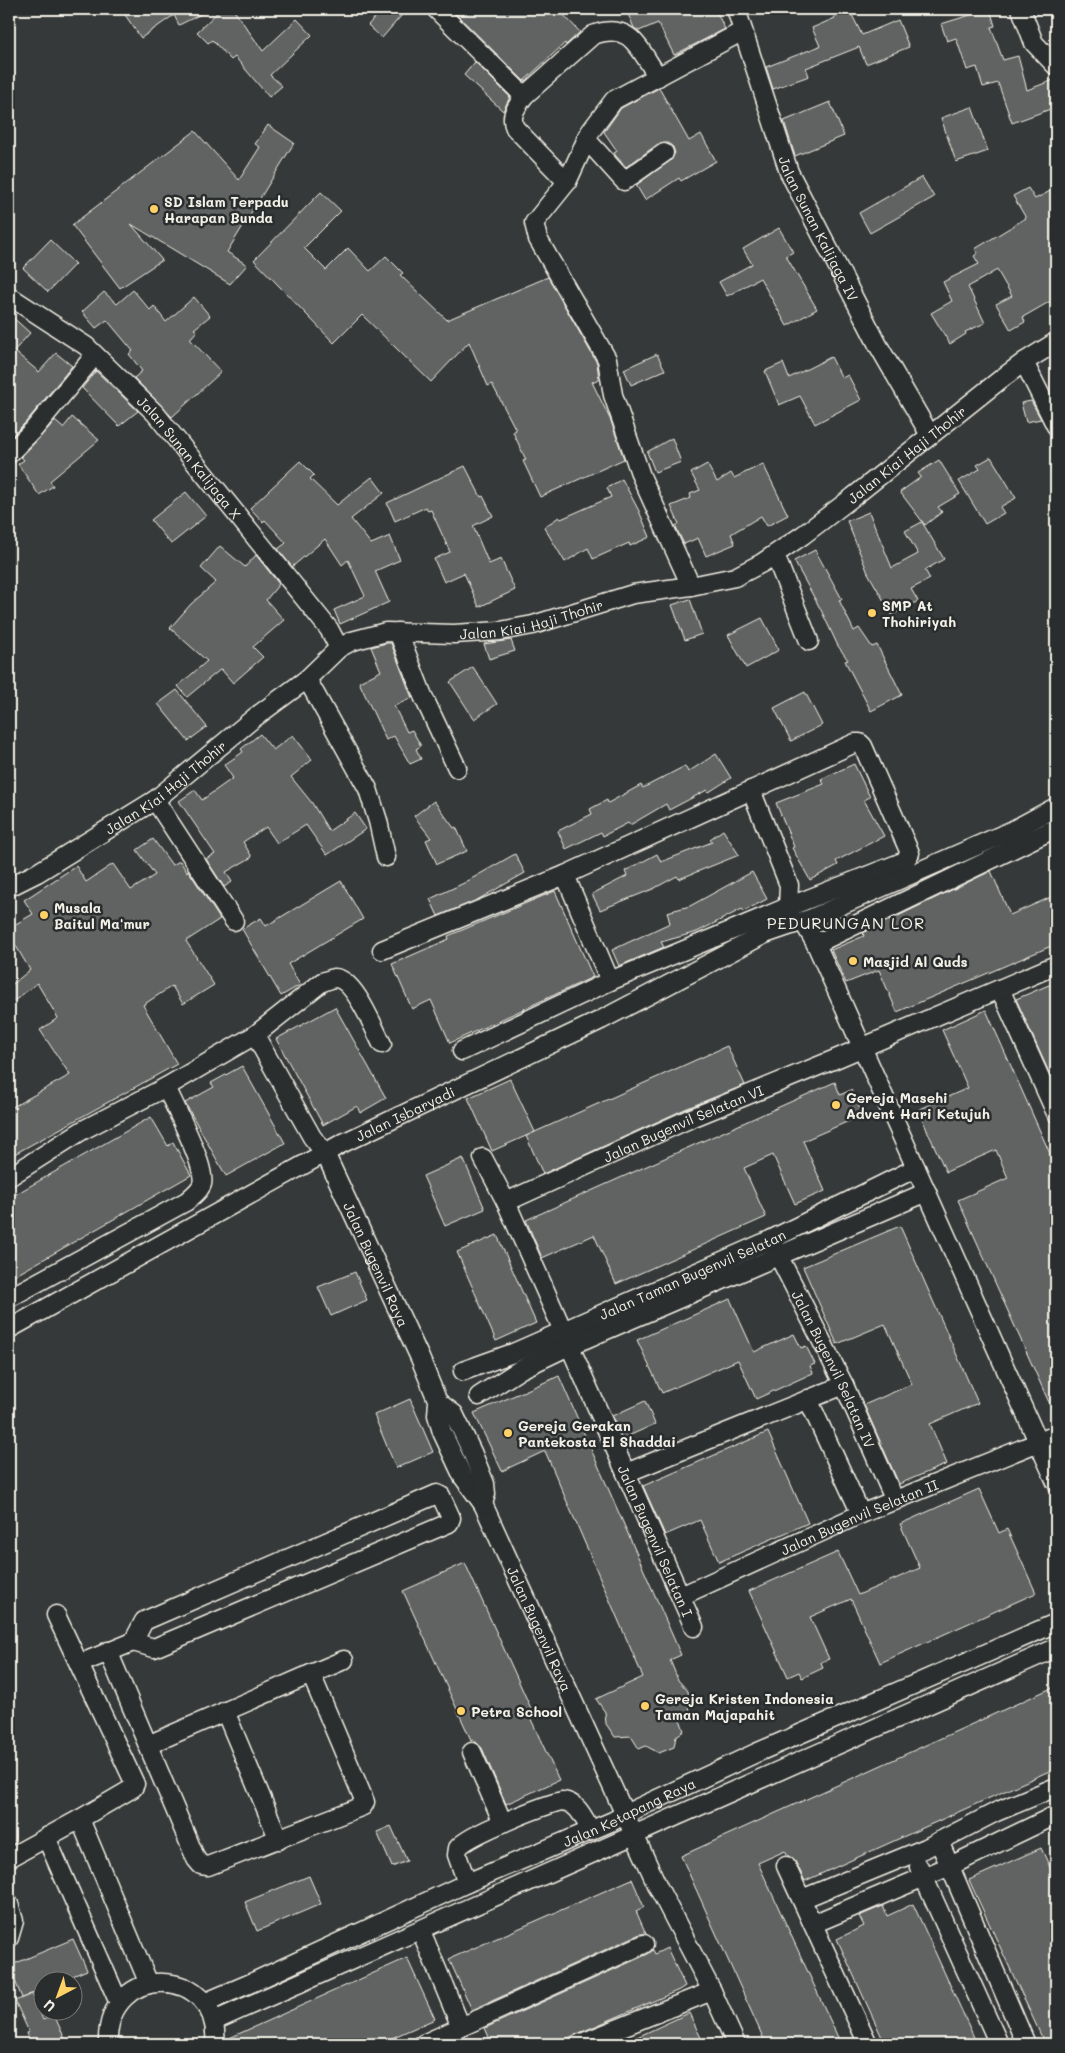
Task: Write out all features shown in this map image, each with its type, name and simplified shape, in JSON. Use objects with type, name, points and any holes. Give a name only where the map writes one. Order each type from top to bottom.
[{"type":"street","points":[[436,9],[524,96]]},
{"type":"street","name":"Jalan Sunan Kalijaga IV","points":[[736,9],[789,172],[878,345],[930,435]]},
{"type":"street","points":[[1021,9],[1034,43],[1056,66]]},
{"type":"street","points":[[567,182],[515,128],[512,121],[513,113],[524,96],[593,35],[607,30],[620,32],[633,40],[658,77]]},
{"type":"street","points":[[691,586],[641,476],[613,394],[607,359],[538,239],[534,224],[567,182],[586,139],[614,100],[743,32]]},
{"type":"street","points":[[586,139],[624,181],[664,153]]},
{"type":"street","name":"Jalan Sunan Kalijaga X","points":[[9,296],[86,346],[156,413],[329,629],[339,648]]},
{"type":"street","name":"Jalan Kiai Haji Thohir","points":[[9,887],[37,873],[155,800],[254,718],[307,679],[339,648],[366,637],[386,632],[454,634],[500,631],[533,625],[633,594],[691,586],[734,577],[775,555],[853,497],[1024,362],[1056,342]]},
{"type":"street","points":[[9,454],[34,429],[95,355]]},
{"type":"street","points":[[1024,362],[1056,426]]},
{"type":"street","points":[[775,555],[809,641]]},
{"type":"street","points":[[398,632],[422,696],[457,768]]},
{"type":"street","points":[[307,679],[368,789],[386,857]]},
{"type":"street","points":[[382,950],[565,875],[855,742],[864,746],[911,855],[905,861],[805,900],[610,981],[462,1051]]},
{"type":"street","points":[[751,790],[789,885],[788,907],[803,921],[816,944],[1056,1482]]},
{"type":"street","points":[[155,800],[234,921]]},
{"type":"street","name":"Jalan Isbaryadi","points":[[9,1329],[325,1154],[420,1106],[601,1020],[765,934],[803,921],[1012,830],[1056,807]]},
{"type":"street","points":[[816,944],[1056,828]]},
{"type":"street","points":[[565,875],[610,981]]},
{"type":"street","points":[[789,885],[805,900]]},
{"type":"street","points":[[803,921],[805,900]]},
{"type":"street","name":"Jalan Bugenvil Selatan VI","points":[[506,1202],[689,1119],[1056,965]]},
{"type":"street","points":[[9,1177],[83,1130],[166,1087],[256,1035],[322,982],[334,978],[352,988],[382,1044]]},
{"type":"street","points":[[1000,988],[1056,1113]]},
{"type":"street","name":"Jalan Bugenvil Raya","points":[[256,1035],[312,1136],[325,1154],[420,1358],[438,1402],[450,1409],[454,1414],[485,1484],[486,1494],[483,1504],[659,1889],[712,1990],[736,2044]]},
{"type":"street","points":[[9,1298],[186,1201],[198,1190],[203,1183],[200,1167],[166,1087]]},
{"type":"street","points":[[482,1158],[506,1202],[566,1339]]},
{"type":"street","name":"Jalan Taman Bugenvil Selatan","points":[[479,1396],[566,1339],[916,1168]]},
{"type":"street","name":"Jalan Taman Bugenvil Selatan","points":[[463,1370],[513,1353],[566,1339],[780,1257],[927,1192]]},
{"type":"street","name":"Jalan Bugenvil Selatan IV","points":[[770,1240],[844,1385],[895,1501]]},
{"type":"street","name":"Jalan Bugenvil Selatan I","points":[[566,1339],[694,1627]]},
{"type":"street","points":[[626,1474],[844,1385]]},
{"type":"street","points":[[808,1399],[860,1514]]},
{"type":"street","name":"Jalan Bugenvil Selatan II","points":[[681,1596],[860,1514],[1056,1435]]},
{"type":"street","points":[[79,1664],[133,1642],[154,1648],[282,1592],[449,1523],[451,1518],[441,1496],[437,1494],[144,1621],[133,1642]]},
{"type":"street","points":[[270,1567],[282,1592]]},
{"type":"street","points":[[9,1858],[133,1788],[135,1784],[56,1615]]},
{"type":"street","points":[[1050,1626],[1054,1649]]},
{"type":"street","name":"Jalan Ketapang Raya","points":[[204,2003],[467,1884],[591,1831],[756,1753],[1050,1626]]},
{"type":"street","name":"Jalan Ketapang Raya","points":[[214,2021],[421,1931],[1054,1649]]},
{"type":"street","points":[[108,1651],[196,1859],[201,1865],[208,1866],[363,1806],[365,1802],[311,1674]]},
{"type":"street","points":[[148,1745],[344,1660]]},
{"type":"street","points":[[225,1711],[279,1840]]},
{"type":"street","points":[[472,1752],[503,1823]]},
{"type":"street","points":[[802,1899],[912,1854],[996,1812],[1056,1787]]},
{"type":"street","points":[[814,1924],[950,1866],[1052,1818],[1030,1799]]},
{"type":"street","points":[[467,1884],[457,1855],[458,1848],[470,1837],[562,1801],[567,1801],[578,1808],[591,1831]]},
{"type":"street","points":[[80,1819],[149,1984]]},
{"type":"street","points":[[46,1837],[119,2003]]},
{"type":"street","points":[[939,1841],[1026,2044]]},
{"type":"street","points":[[912,1854],[999,2044]]},
{"type":"street","points":[[786,1866],[868,2044]]},
{"type":"street","points":[[9,1904],[14,1921],[9,1938]]},
{"type":"street","points":[[421,1931],[461,2027]]},
{"type":"street","points":[[422,2044],[644,1944]]},
{"type":"street","points":[[108,2044],[111,2016],[119,2003],[129,1993],[157,1982],[172,1983],[187,1988],[204,2003],[214,2021],[215,2044]]},
{"type":"street","points":[[579,2044],[603,2039],[712,1990]]},
{"type":"building","points":[[121,9],[211,9],[179,25],[174,15],[141,38]]},
{"type":"building","points":[[221,9],[233,9],[263,51],[297,19],[312,35],[270,75],[282,86],[269,97],[235,57],[231,60],[212,40],[208,43],[197,32]]},
{"type":"building","points":[[383,9],[407,9],[382,38],[368,25]]},
{"type":"building","points":[[451,9],[558,9],[580,32],[566,45],[565,43],[524,81]]},
{"type":"building","points":[[626,9],[715,9],[725,29],[674,55],[658,23],[639,31],[634,28]]},
{"type":"building","points":[[831,9],[849,9],[862,35],[898,20],[909,47],[866,64],[859,47],[806,68],[809,76],[773,89],[766,67],[820,46],[812,28],[835,18]]},
{"type":"building","points":[[990,9],[995,26],[991,27],[1003,60],[1018,56],[1027,90],[1056,79],[1056,107],[1012,123],[998,83],[983,87],[977,67],[967,70],[956,38],[947,41],[941,24]]},
{"type":"building","points":[[475,62],[510,97],[503,111],[464,75]]},
{"type":"building","points":[[659,88],[689,141],[701,134],[716,161],[681,181],[679,178],[645,200],[636,185],[670,161],[675,153],[673,147],[668,143],[658,144],[626,167],[615,155],[614,153],[617,151],[604,132],[621,108]]},
{"type":"building","points":[[830,102],[844,136],[795,156],[784,121]]},
{"type":"building","points":[[972,107],[988,151],[956,162],[941,118]]},
{"type":"building","name":"SD Islam Terpadu Harapan Bunda","points":[[268,125],[294,143],[227,252],[247,265],[230,284],[131,224],[162,260],[120,288],[72,225],[195,131],[239,180],[260,147],[255,144]]},
{"type":"building","points":[[922,177],[934,197],[870,233],[859,213]]},
{"type":"building","points":[[1028,188],[1035,199],[1056,188],[1056,298],[1023,317],[1025,322],[1011,330],[996,304],[1012,296],[997,270],[968,287],[985,323],[965,332],[966,334],[950,344],[931,313],[952,301],[943,282],[979,264],[974,256],[978,253],[975,249],[1026,218],[1013,196]]},
{"type":"building","points":[[321,192],[341,211],[304,248],[326,270],[348,248],[370,271],[386,256],[403,273],[400,275],[447,320],[548,277],[597,363],[599,379],[592,382],[611,421],[624,459],[540,497],[523,461],[526,460],[513,432],[516,430],[492,384],[488,386],[469,342],[431,382],[362,315],[334,343],[254,260]]},
{"type":"building","points":[[779,228],[793,252],[786,256],[817,309],[787,326],[760,278],[727,296],[719,282],[752,264],[743,249]]},
{"type":"building","points":[[50,240],[75,264],[48,292],[23,268]]},
{"type":"building","points":[[133,290],[150,310],[154,306],[166,322],[194,297],[210,316],[194,329],[197,331],[190,339],[221,372],[172,417],[134,378],[142,371],[129,354],[133,351],[107,320],[96,328],[82,312],[104,292],[117,304]]},
{"type":"building","points":[[9,314],[30,333],[14,351],[39,372],[56,353],[72,366],[26,422],[9,439]]},
{"type":"building","points":[[657,354],[665,370],[631,385],[624,369]]},
{"type":"building","points":[[831,357],[842,378],[848,375],[861,400],[815,424],[800,396],[779,405],[765,371],[783,363],[789,378]]},
{"type":"building","points":[[96,371],[138,411],[119,426],[82,388]]},
{"type":"building","points":[[1031,401],[1041,419],[1026,422],[1021,403]]},
{"type":"building","points":[[72,417],[99,440],[50,481],[53,486],[39,495],[18,464],[24,460],[21,457],[55,421],[63,428]]},
{"type":"building","points":[[672,438],[681,462],[655,472],[647,452]]},
{"type":"building","points":[[991,457],[1016,498],[1000,507],[1004,513],[985,524],[959,481],[980,469],[977,465]]},
{"type":"building","points":[[939,460],[960,494],[938,507],[942,512],[925,525],[900,492],[921,477],[918,473]]},
{"type":"building","points":[[300,461],[314,475],[310,479],[337,505],[372,477],[384,493],[351,519],[371,544],[390,536],[400,560],[375,571],[389,602],[340,624],[334,610],[365,596],[348,560],[342,565],[325,539],[292,567],[278,549],[286,543],[265,520],[263,522],[250,508]]},
{"type":"building","points":[[707,464],[717,482],[731,473],[734,478],[763,464],[788,515],[767,526],[761,516],[731,534],[735,544],[706,556],[698,538],[684,544],[675,526],[679,524],[671,506],[691,498],[690,494],[700,490],[691,473]]},
{"type":"building","points":[[465,466],[493,516],[473,526],[489,564],[501,559],[515,590],[479,607],[464,573],[444,582],[434,559],[450,552],[431,510],[428,511],[426,507],[395,521],[387,503]]},
{"type":"building","points":[[622,479],[650,537],[630,546],[629,543],[593,559],[588,548],[565,562],[544,527],[559,517],[561,519],[611,497],[607,488]]},
{"type":"building","points":[[186,492],[206,516],[171,544],[151,520]]},
{"type":"building","points":[[869,512],[892,568],[918,554],[905,531],[922,522],[944,559],[925,570],[930,579],[911,589],[918,601],[892,615],[868,573],[847,521]]},
{"type":"building","points":[[220,546],[245,567],[256,555],[279,584],[266,600],[284,620],[253,647],[263,657],[233,683],[221,669],[187,697],[178,686],[207,661],[170,628],[191,604],[216,582],[201,568]]},
{"type":"building","points":[[815,550],[842,599],[839,600],[854,631],[859,628],[872,647],[877,645],[902,695],[871,711],[845,661],[848,660],[838,646],[794,561]]},
{"type":"building","points":[[690,599],[702,634],[685,640],[672,605]]},
{"type":"building","points":[[762,618],[779,650],[746,668],[728,635]]},
{"type":"building","points":[[511,640],[515,651],[489,659],[484,644]]},
{"type":"building","points":[[391,643],[412,698],[394,706],[407,732],[412,730],[421,746],[416,749],[421,759],[410,764],[394,736],[386,740],[359,682],[381,671],[371,647]]},
{"type":"building","points":[[473,667],[497,704],[474,719],[450,682]]},
{"type":"building","points":[[177,690],[207,727],[188,741],[158,704]]},
{"type":"building","points":[[805,692],[822,725],[791,741],[774,708]]},
{"type":"building","points":[[260,734],[273,750],[293,735],[312,760],[291,777],[312,803],[329,831],[355,813],[366,829],[327,855],[306,825],[277,843],[266,827],[243,842],[252,857],[226,872],[232,882],[224,887],[206,859],[215,854],[179,801],[195,790],[202,800],[233,778],[224,765],[243,752],[241,749]]},
{"type":"building","points":[[716,754],[731,778],[709,792],[707,790],[669,810],[666,804],[630,825],[628,823],[603,836],[601,832],[566,849],[558,831],[592,814],[590,809],[607,800],[608,803],[641,785],[643,788],[685,766],[688,772]]},
{"type":"building","points":[[854,764],[870,797],[864,800],[884,836],[836,861],[838,865],[810,880],[792,848],[794,847],[776,803],[824,784],[821,779]]},
{"type":"building","points":[[434,801],[454,828],[456,827],[467,851],[437,864],[426,840],[431,838],[414,816]]},
{"type":"building","points":[[723,830],[739,855],[679,879],[677,876],[653,889],[600,910],[592,894],[627,876],[625,871],[657,854],[661,862],[712,842],[710,839]]},
{"type":"building","points":[[153,839],[172,865],[180,861],[187,872],[188,870],[220,919],[186,941],[214,985],[183,1004],[172,986],[143,1005],[177,1064],[9,1157],[9,1109],[70,1075],[40,1030],[58,1018],[37,983],[9,1005],[9,987],[30,970],[9,934],[9,928],[33,914],[24,900],[76,866],[86,882],[113,864],[131,890],[155,875],[137,850]]},
{"type":"building","points":[[515,854],[525,873],[477,900],[438,916],[430,899],[464,883]]},
{"type":"building","points":[[991,871],[1010,915],[1056,895],[1056,944],[897,1012],[879,970],[846,983],[831,950],[864,936],[863,933]]},
{"type":"building","points":[[752,872],[767,899],[744,911],[742,909],[697,932],[661,942],[664,947],[619,966],[612,950],[670,923],[667,912],[690,906]]},
{"type":"building","points":[[341,881],[363,919],[288,964],[300,985],[281,996],[242,929],[261,918],[266,926]]},
{"type":"building","points":[[555,891],[593,977],[450,1043],[431,1000],[412,1009],[392,964],[449,939],[448,936]]},
{"type":"building","points":[[1056,982],[1056,1088],[1016,999]]},
{"type":"building","points":[[335,1007],[386,1098],[360,1113],[357,1106],[323,1125],[276,1039]]},
{"type":"building","points":[[986,1010],[1056,1167],[1056,1418],[958,1200],[1008,1178],[996,1150],[946,1172],[918,1110],[968,1088],[942,1030]]},
{"type":"building","points":[[727,1046],[745,1085],[685,1109],[543,1174],[526,1136]]},
{"type":"building","points":[[242,1066],[285,1143],[226,1176],[185,1103],[214,1087],[211,1083]]},
{"type":"building","points":[[510,1079],[535,1132],[492,1151],[468,1098]]},
{"type":"building","points":[[835,1082],[840,1095],[851,1090],[863,1115],[803,1141],[825,1191],[795,1204],[773,1155],[744,1168],[766,1217],[616,1284],[594,1235],[542,1258],[526,1220]]},
{"type":"building","points":[[151,1117],[168,1146],[173,1142],[191,1175],[9,1279],[9,1198]]},
{"type":"building","points":[[463,1158],[485,1209],[445,1226],[423,1176]]},
{"type":"building","points":[[900,1226],[978,1403],[930,1424],[947,1464],[899,1484],[864,1405],[912,1384],[885,1324],[837,1344],[803,1267]]},
{"type":"building","points":[[497,1235],[536,1323],[496,1341],[457,1252]]},
{"type":"building","points":[[355,1272],[367,1300],[331,1316],[318,1287]]},
{"type":"building","points":[[730,1299],[754,1352],[794,1334],[801,1348],[806,1346],[815,1364],[810,1366],[813,1373],[756,1399],[738,1360],[662,1393],[637,1340]]},
{"type":"building","points":[[559,1376],[681,1655],[670,1660],[678,1680],[688,1691],[690,1713],[680,1719],[684,1731],[676,1736],[674,1747],[659,1753],[646,1746],[639,1749],[631,1736],[615,1737],[606,1724],[605,1712],[596,1699],[643,1677],[545,1451],[502,1471],[474,1413]]},
{"type":"building","points":[[410,1399],[433,1452],[396,1468],[374,1415]]},
{"type":"building","points":[[645,1401],[655,1424],[622,1439],[612,1416]]},
{"type":"building","points":[[768,1432],[808,1523],[719,1562],[700,1520],[665,1535],[643,1486]]},
{"type":"building","points":[[979,1489],[999,1533],[1007,1529],[1036,1593],[880,1663],[851,1599],[810,1617],[829,1659],[821,1662],[823,1668],[802,1678],[799,1672],[788,1677],[749,1591],[838,1552],[858,1595],[920,1568],[900,1524]]},
{"type":"building","points":[[465,1563],[533,1713],[529,1715],[559,1780],[506,1804],[482,1748],[473,1739],[471,1740],[403,1591]]},
{"type":"building","points":[[1056,1686],[1056,1768],[805,1881],[795,1861],[785,1851],[758,1863],[841,2044],[766,2044],[681,1856]]},
{"type":"building","points":[[391,1826],[407,1861],[392,1867],[377,1832]]},
{"type":"building","points":[[1041,1848],[1056,1880],[1056,2044],[1045,2044],[969,1880]]},
{"type":"building","points":[[309,1876],[321,1904],[257,1931],[245,1902]]},
{"type":"building","points":[[632,1879],[644,1907],[636,1911],[646,1934],[640,1934],[472,2010],[449,1959]]},
{"type":"building","points":[[913,1904],[977,2044],[885,2044],[837,1939],[864,1926],[859,1916],[883,1906],[887,1916]]},
{"type":"building","points":[[73,1939],[87,1970],[82,1972],[82,1970],[32,1970],[32,1994],[22,1998],[9,1966]]},
{"type":"building","points":[[667,1948],[685,1986],[679,1990],[554,2044],[492,2044],[485,2028],[648,1954],[653,1950],[655,1954]]},
{"type":"building","points":[[407,1958],[435,2019],[378,2044],[225,2044],[225,2040]]},
{"type":"building","points":[[32,1994],[32,2020],[56,2020],[65,2039],[53,2044],[30,2044],[26,2033],[29,2032],[15,2001]]},
{"type":"building","points":[[689,2013],[704,2044],[622,2044]]},
{"type":"place","name":"SD Islam Terpadu Harapan Bunda","points":[[154,209]]},
{"type":"place","name":"SMP At Thohiriyah","points":[[872,613]]},
{"type":"place","name":"Musala Baitul Ma'mur","points":[[44,915]]},
{"type":"place","name":"Masjid Al Quds","points":[[853,961]]},
{"type":"place","name":"Gereja Masehi Advent Hari Ketujuh","points":[[836,1105]]},
{"type":"place","name":"Gereja Gerakan Pantekosta El Shaddai","points":[[508,1433]]},
{"type":"place","name":"Gereja Kristen Indonesia Taman Majapahit","points":[[645,1706]]},
{"type":"place","name":"Petra School","points":[[461,1711]]},
{"type":"district","name":"PEDURUNGAN LOR","points":[[846,922]]}]
